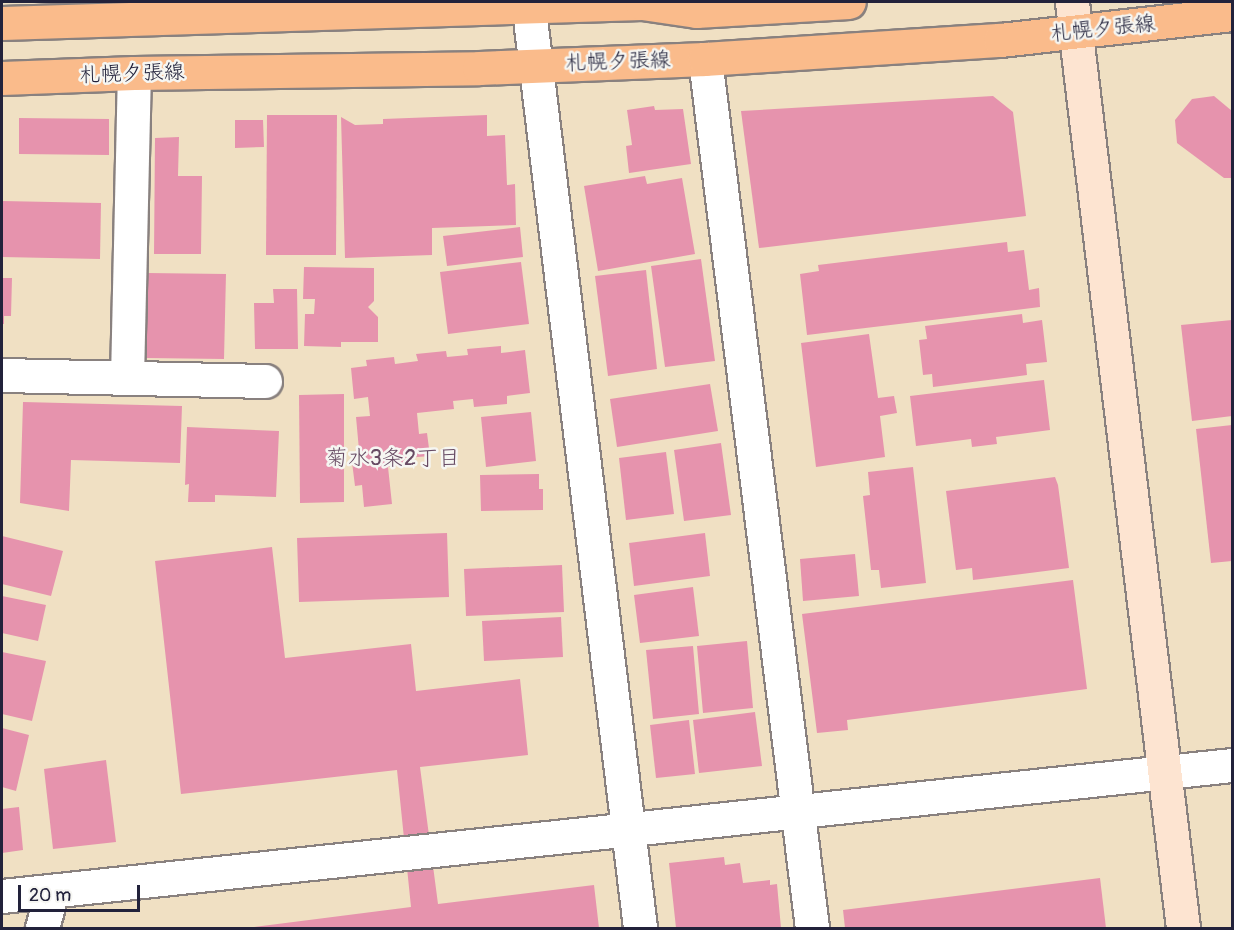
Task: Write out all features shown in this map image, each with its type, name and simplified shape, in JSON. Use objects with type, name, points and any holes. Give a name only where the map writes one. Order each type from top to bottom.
[{"type":"main road","points":[[2,22],[528,4],[642,3],[696,6],[849,2]]},
{"type":"main road","name":"札幌夕張線","points":[[2,78],[705,59],[1000,40],[1074,16],[1233,14]]},
{"type":"street","points":[[528,4],[640,928]]},
{"type":"street","points":[[1074,16],[1183,928]]},
{"type":"street","points":[[705,59],[812,928]]},
{"type":"street","points":[[127,378],[134,73]]},
{"type":"street","points":[[2,375],[265,381]]},
{"type":"street","points":[[2,896],[1233,765]]},
{"type":"street","points":[[42,928],[52,891]]},
{"type":"building","points":[[993,96],[1013,112],[1026,216],[759,248],[741,111]]},
{"type":"building","points":[[1214,96],[1232,111],[1232,178],[1224,178],[1177,143],[1175,120],[1192,99]]},
{"type":"building","points":[[654,106],[655,110],[683,109],[691,164],[629,173],[626,146],[632,145],[627,110]]},
{"type":"building","points":[[267,115],[337,115],[336,255],[266,255]]},
{"type":"building","points":[[487,115],[487,136],[505,135],[507,185],[515,184],[516,225],[432,228],[432,255],[345,258],[341,117],[355,125],[383,124],[383,119]]},
{"type":"building","points":[[19,118],[109,119],[109,155],[19,154]]},
{"type":"building","points":[[235,120],[263,120],[264,147],[235,148]]},
{"type":"building","points":[[179,137],[178,176],[202,176],[201,254],[154,254],[155,138]]},
{"type":"building","points":[[645,176],[647,184],[682,178],[695,254],[598,271],[584,186]]},
{"type":"building","points":[[2,201],[101,203],[100,259],[2,257]]},
{"type":"building","points":[[520,227],[523,257],[447,266],[443,236]]},
{"type":"building","points":[[1007,242],[1008,252],[1024,250],[1029,290],[1039,288],[1040,307],[807,335],[800,274],[819,271],[818,265]]},
{"type":"building","points":[[701,259],[715,361],[665,367],[651,266]]},
{"type":"building","points":[[521,262],[529,324],[448,334],[440,272]]},
{"type":"building","points":[[304,267],[374,268],[374,301],[368,307],[378,317],[378,342],[341,342],[341,347],[304,346],[305,314],[314,314],[315,299],[303,299]]},
{"type":"building","points":[[646,270],[657,369],[608,376],[595,276]]},
{"type":"building","points":[[147,273],[226,274],[224,359],[146,358]]},
{"type":"building","points":[[2,278],[12,278],[11,316],[4,316],[4,324],[2,324]]},
{"type":"building","points":[[273,289],[297,289],[298,349],[255,349],[254,303],[274,303]]},
{"type":"building","points":[[1022,314],[1023,323],[1042,320],[1047,362],[1026,364],[1027,375],[933,387],[932,374],[923,375],[919,340],[927,339],[925,326]]},
{"type":"building","points":[[1232,320],[1232,416],[1192,421],[1181,325]]},
{"type":"building","points":[[869,334],[878,398],[894,396],[897,413],[880,416],[885,457],[816,467],[801,343]]},
{"type":"building","points":[[501,346],[501,353],[525,350],[530,393],[507,396],[507,404],[474,407],[473,399],[453,401],[454,409],[417,413],[419,434],[427,433],[430,456],[405,458],[406,465],[388,467],[392,504],[364,507],[362,485],[355,486],[352,462],[360,461],[356,417],[370,416],[368,397],[354,399],[351,368],[367,366],[366,360],[394,357],[395,364],[418,361],[416,354],[446,351],[447,357],[468,355],[467,349]]},
{"type":"building","points":[[1044,380],[1050,430],[996,437],[997,444],[972,447],[971,439],[916,446],[910,396]]},
{"type":"building","points":[[710,384],[718,431],[617,447],[610,399]]},
{"type":"building","points":[[344,394],[344,502],[300,503],[299,395]]},
{"type":"building","points":[[23,402],[182,406],[180,463],[71,460],[69,511],[20,503]]},
{"type":"building","points":[[531,412],[536,461],[486,467],[481,417]]},
{"type":"building","points":[[1232,425],[1232,561],[1211,563],[1196,429]]},
{"type":"building","points":[[187,427],[279,431],[276,497],[215,495],[215,502],[188,502],[189,484],[185,485]]},
{"type":"building","points":[[721,443],[731,515],[684,521],[674,450]]},
{"type":"building","points":[[666,452],[674,514],[626,520],[619,458]]},
{"type":"building","points":[[913,467],[926,583],[881,588],[879,570],[871,570],[863,496],[870,495],[868,472]]},
{"type":"building","points":[[539,474],[539,489],[543,489],[543,510],[481,511],[480,475]]},
{"type":"building","points":[[1055,477],[1069,568],[973,580],[972,568],[956,570],[946,491]]},
{"type":"building","points":[[447,533],[449,597],[299,602],[297,538]]},
{"type":"building","points":[[705,533],[710,576],[634,586],[629,543]]},
{"type":"building","points":[[2,536],[63,551],[51,596],[2,584]]},
{"type":"building","points":[[272,547],[285,658],[411,644],[416,691],[520,679],[528,755],[420,767],[438,904],[594,885],[599,928],[247,928],[411,907],[397,770],[181,794],[155,561]]},
{"type":"building","points":[[855,554],[859,596],[803,601],[800,559]]},
{"type":"building","points":[[562,565],[564,612],[466,616],[464,569]]},
{"type":"building","points":[[1073,580],[1087,689],[847,720],[848,730],[817,733],[802,614]]},
{"type":"building","points":[[693,587],[699,636],[640,643],[634,595]]},
{"type":"building","points":[[2,596],[46,605],[38,641],[2,633]]},
{"type":"building","points":[[561,617],[563,657],[484,661],[482,621]]},
{"type":"building","points":[[747,641],[753,708],[703,713],[697,646]]},
{"type":"building","points":[[693,646],[699,714],[653,719],[646,650]]},
{"type":"building","points":[[2,652],[46,661],[32,721],[2,714]]},
{"type":"building","points":[[755,712],[762,766],[699,773],[693,720]]},
{"type":"building","points":[[689,720],[695,774],[656,778],[650,725]]},
{"type":"building","points":[[2,728],[29,735],[16,791],[2,787]]},
{"type":"building","points":[[106,760],[116,842],[53,849],[44,769]]},
{"type":"building","points":[[19,807],[23,850],[2,853],[2,809]]},
{"type":"building","points":[[724,857],[725,865],[740,863],[743,883],[770,880],[770,885],[777,884],[781,928],[676,928],[669,863]]},
{"type":"building","points":[[1100,878],[1106,928],[845,928],[843,910]]},
{"type":"district","name":"菊水3条2丁目","points":[[393,459]]}]
